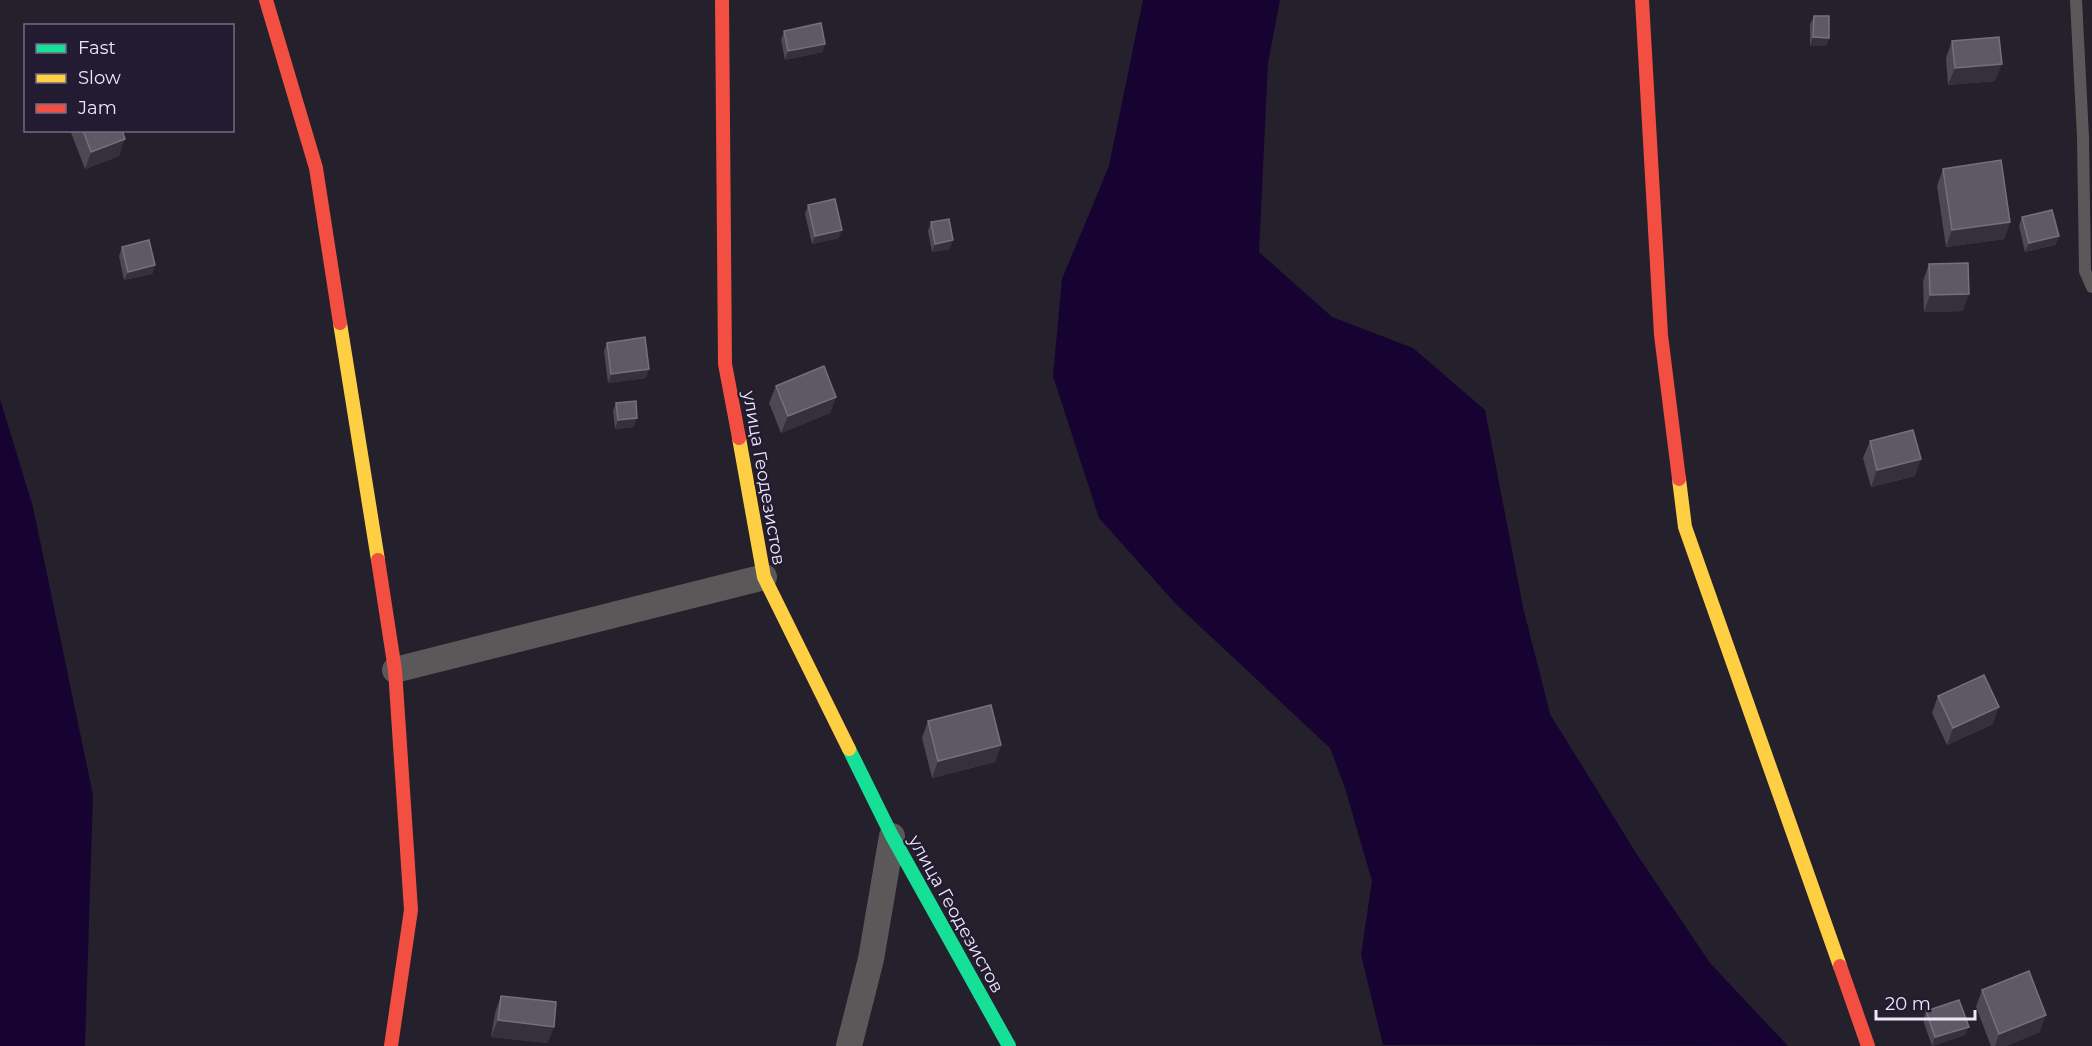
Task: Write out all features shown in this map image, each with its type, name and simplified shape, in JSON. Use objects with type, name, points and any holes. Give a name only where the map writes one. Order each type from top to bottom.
[{"type":"street","points":[[266,0],[316,168],[395,670],[411,910],[391,1046]]},
{"type":"street","name":"улица Геодезистов","points":[[722,0],[725,364],[764,577],[892,836],[1010,1046]]},
{"type":"street","points":[[1642,0],[1661,335],[1685,527],[1868,1046]]},
{"type":"street","points":[[395,670],[764,577]]},
{"type":"street","points":[[849,1046],[871,959],[892,836]]},
{"type":"lane","points":[[2076,0],[2083,137],[2085,271],[2092,287]]},
{"type":"shaded area","points":[[1143,0],[1280,0],[1268,63],[1259,252],[1332,317],[1413,348],[1485,410],[1523,607],[1550,714],[1636,853],[1710,963],[1788,1046],[1383,1045],[1361,955],[1372,881],[1345,788],[1330,748],[1176,604],[1099,518],[1053,376],[1062,279],[1109,166]]},
{"type":"shaded area","points":[[0,399],[33,507],[93,795],[85,1046],[0,1046]]},
{"type":"building","points":[[1814,16],[1829,16],[1829,38],[1813,37]]},
{"type":"building","points":[[821,23],[825,44],[788,51],[784,31]]},
{"type":"building","points":[[1999,37],[2002,64],[1955,68],[1952,41]]},
{"type":"building","points":[[84,132],[123,132],[125,139],[91,152]]},
{"type":"building","points":[[2001,160],[2010,222],[1952,230],[1943,169]]},
{"type":"building","points":[[835,199],[842,230],[815,236],[808,205]]},
{"type":"building","points":[[2052,210],[2059,236],[2029,243],[2022,217]]},
{"type":"building","points":[[949,219],[953,240],[935,244],[931,222]]},
{"type":"building","points":[[149,240],[155,265],[128,272],[122,247]]},
{"type":"building","points":[[1968,263],[1969,294],[1930,295],[1929,264]]},
{"type":"building","points":[[645,337],[649,369],[611,374],[607,343]]},
{"type":"building","points":[[824,366],[836,397],[788,416],[776,386]]},
{"type":"building","points":[[636,401],[637,418],[618,420],[616,403]]},
{"type":"building","points":[[1913,430],[1921,459],[1877,470],[1870,441]]},
{"type":"building","points":[[1984,675],[1999,707],[1953,728],[1938,696]]},
{"type":"building","points":[[991,705],[1001,745],[938,761],[928,721]]},
{"type":"building","points":[[2029,971],[2046,1015],[1999,1034],[1982,990]]},
{"type":"building","points":[[501,996],[556,1002],[554,1027],[498,1020]]},
{"type":"building","points":[[1959,1000],[1969,1027],[1935,1037],[1926,1011]]},
{"type":"traffic: fast","points":[[849,749],[892,836],[1009,1046]]},
{"type":"traffic: slow","points":[[340,323],[378,560]]},
{"type":"traffic: slow","points":[[739,438],[764,577],[849,749]]},
{"type":"traffic: slow","points":[[1679,479],[1685,527],[1840,966]]},
{"type":"traffic: jam","points":[[266,0],[316,168],[340,323]]},
{"type":"traffic: jam","points":[[722,0],[725,364],[739,438]]},
{"type":"traffic: jam","points":[[1642,0],[1661,335],[1679,479]]},
{"type":"traffic: jam","points":[[378,560],[395,670],[411,910],[391,1046]]},
{"type":"traffic: jam","points":[[1840,966],[1868,1046]]}]
